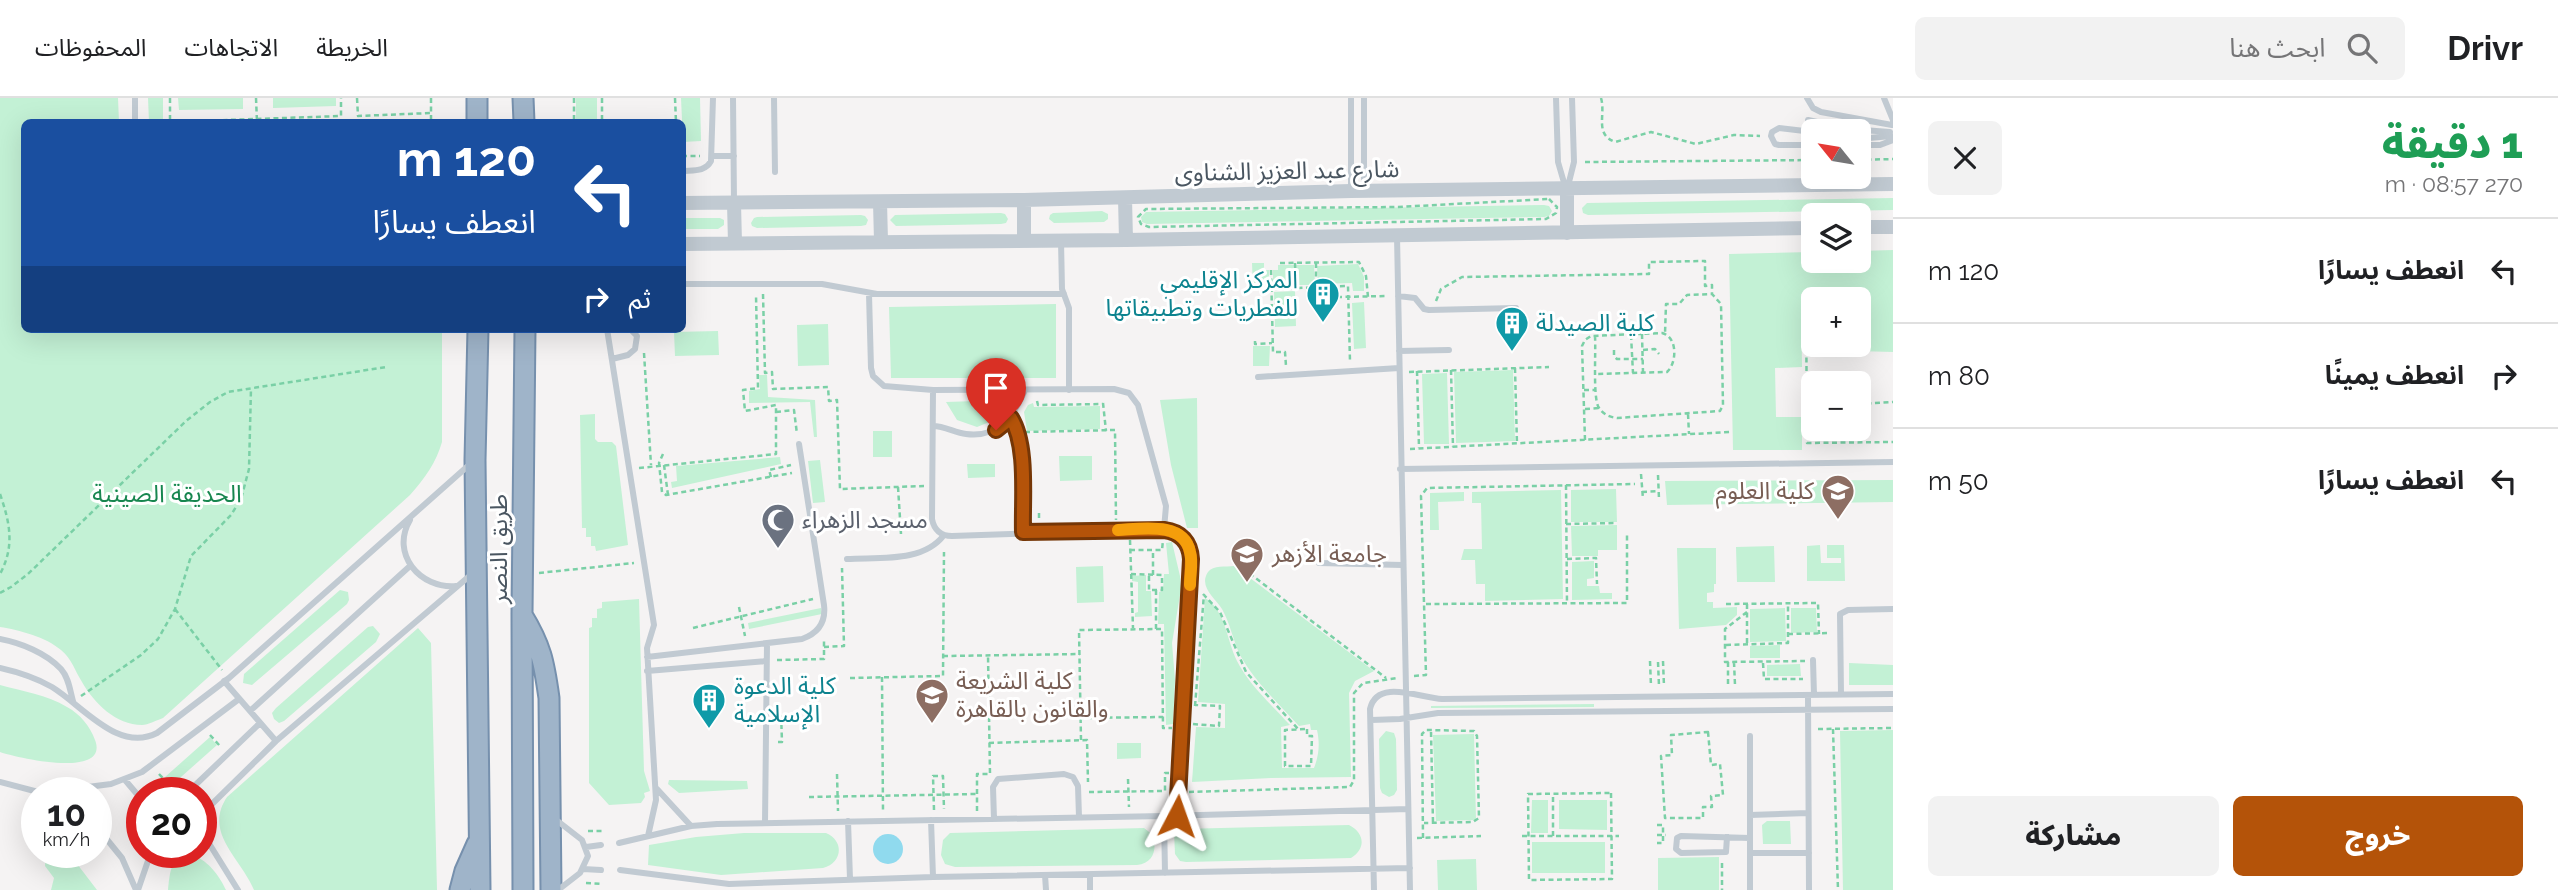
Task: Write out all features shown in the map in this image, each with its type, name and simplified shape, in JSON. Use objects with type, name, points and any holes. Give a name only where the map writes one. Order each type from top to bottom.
[{"type":"highway","points":[[477,98],[477,119]]},
{"type":"highway","points":[[523,98],[524,119]]},
{"type":"highway","name":"طريق النصر","points":[[478,333],[475,460],[480,890]]},
{"type":"highway","name":"طريق النصر","points":[[525,333],[522,614],[538,640],[549,698],[551,890]]},
{"type":"highway","points":[[522,614],[523,890]]},
{"type":"highway","points":[[460,890],[479,840]]},
{"type":"street","name":"شارع عبد العزيز الشناوى","points":[[686,203],[1024,200],[1357,191],[1893,184]]},
{"type":"street","points":[[1567,190],[1567,233]]},
{"type":"street","points":[[1125,198],[1126,240]]},
{"type":"street","points":[[1024,200],[1024,241]]},
{"type":"street","points":[[880,202],[881,241]]},
{"type":"street","points":[[734,203],[735,243]]},
{"type":"street","points":[[1871,227],[1893,227]]},
{"type":"street","points":[[686,244],[1061,241],[1801,228]]},
{"type":"lane","points":[[135,98],[135,119]]},
{"type":"lane","points":[[686,170],[705,168],[713,156],[713,98]]},
{"type":"lane","points":[[733,98],[734,203]]},
{"type":"lane","points":[[774,98],[775,172]]},
{"type":"lane","points":[[1351,98],[1357,191]]},
{"type":"lane","points":[[1357,191],[1364,98]]},
{"type":"lane","points":[[1556,98],[1559,162],[1567,190]]},
{"type":"lane","points":[[1567,190],[1574,162],[1572,98]]},
{"type":"lane","points":[[1807,98],[1813,107],[1821,112],[1892,131]]},
{"type":"lane","points":[[1884,98],[1892,131]]},
{"type":"lane","points":[[1557,128],[1573,128]]},
{"type":"lane","points":[[1801,131],[1775,129],[1770,136],[1775,144],[1801,145]]},
{"type":"lane","points":[[1787,129],[1787,145]]},
{"type":"lane","points":[[1871,130],[1892,131]]},
{"type":"lane","points":[[1871,136],[1892,131]]},
{"type":"lane","points":[[1871,145],[1880,145],[1892,131]]},
{"type":"lane","points":[[713,156],[734,156]]},
{"type":"lane","points":[[1396,236],[1410,890]]},
{"type":"lane","points":[[1061,241],[1064,294],[1069,308],[1069,390]]},
{"type":"lane","points":[[686,284],[822,284],[869,294],[1064,294]]},
{"type":"lane","points":[[869,294],[873,376],[884,386],[933,390],[1102,389],[1124,391],[1133,397],[1138,405],[1166,506],[1164,530]]},
{"type":"lane","points":[[1398,296],[1415,298],[1424,309],[1516,308]]},
{"type":"lane","points":[[609,333],[654,625],[647,645],[647,671],[656,787],[655,812],[648,836]]},
{"type":"lane","points":[[612,359],[628,355],[635,349],[637,336],[634,333]]},
{"type":"lane","points":[[1399,351],[1449,350]]},
{"type":"lane","points":[[1258,377],[1399,370]]},
{"type":"lane","points":[[933,390],[933,523],[944,535],[1164,530],[1177,533],[1189,546],[1191,559],[1177,816]]},
{"type":"lane","points":[[933,426],[964,434],[983,434],[996,430],[1011,418],[1025,390]]},
{"type":"lane","points":[[1011,418],[1018,432],[1021,456],[1023,532]]},
{"type":"lane","points":[[647,657],[802,639],[812,635],[820,627],[825,616],[799,444]]},
{"type":"lane","points":[[0,668],[27,675],[51,686],[107,728],[133,739],[146,738],[227,679],[475,460]]},
{"type":"lane","points":[[1400,468],[1893,462]]},
{"type":"lane","points":[[413,515],[407,525],[404,546],[411,566],[417,574],[435,585],[456,586]]},
{"type":"lane","points":[[847,559],[918,554],[935,545],[944,535]]},
{"type":"lane","points":[[1320,563],[1402,565]]},
{"type":"lane","points":[[250,711],[411,566]]},
{"type":"lane","points":[[238,890],[205,832],[205,820],[211,805],[221,792],[276,741],[456,586],[476,572]]},
{"type":"lane","points":[[1841,694],[1839,617],[1845,610],[1893,609]]},
{"type":"lane","points":[[0,639],[32,649],[62,670],[72,701]]},
{"type":"lane","points":[[765,823],[766,644]]},
{"type":"lane","points":[[1809,890],[1808,710],[1813,660]]},
{"type":"lane","points":[[647,671],[766,661]]},
{"type":"lane","points":[[227,679],[239,699],[276,741]]},
{"type":"lane","points":[[1374,890],[1371,704],[1378,695],[1392,691],[1442,699],[1893,694]]},
{"type":"lane","points":[[1665,696],[1665,711]]},
{"type":"lane","points":[[1613,697],[1614,711]]},
{"type":"lane","points":[[112,783],[125,780],[152,766],[239,699]]},
{"type":"lane","points":[[1371,720],[1438,713],[1893,709]]},
{"type":"lane","points":[[203,777],[260,723]]},
{"type":"lane","points":[[1750,736],[1750,890]]},
{"type":"lane","points":[[994,819],[993,787],[1001,777],[1067,774],[1076,779],[1080,817]]},
{"type":"lane","points":[[0,782],[21,788]]},
{"type":"lane","points":[[656,787],[691,826]]},
{"type":"lane","points":[[619,843],[691,826],[1408,809]]},
{"type":"lane","points":[[549,812],[564,828],[579,837],[586,847],[587,861],[583,869],[558,890]]},
{"type":"lane","points":[[1750,815],[1808,813]]},
{"type":"lane","points":[[1164,816],[1165,873]]},
{"type":"lane","points":[[933,820],[933,877]]},
{"type":"lane","points":[[848,821],[850,879]]},
{"type":"lane","points":[[1727,837],[1727,852],[1679,852],[1676,849],[1677,838],[1681,836],[1727,837],[1750,838]]},
{"type":"lane","points":[[586,847],[601,845]]},
{"type":"lane","points":[[112,846],[122,858],[137,890]]},
{"type":"lane","points":[[1750,853],[1809,853]]},
{"type":"lane","points":[[137,890],[145,868]]},
{"type":"lane","points":[[620,870],[716,883],[773,886],[850,879],[1410,868]]},
{"type":"lane","points":[[583,869],[601,870]]},
{"type":"lane","points":[[1045,875],[1046,890]]},
{"type":"lane","points":[[1090,875],[1090,890]]},
{"type":"path","points":[[170,98],[170,119]]},
{"type":"path","points":[[256,98],[257,119]]},
{"type":"path","points":[[291,119],[341,116],[341,98]]},
{"type":"path","points":[[358,98],[358,116],[431,113]]},
{"type":"path","points":[[431,98],[431,119]]},
{"type":"path","points":[[573,98],[574,119]]},
{"type":"path","points":[[602,98],[602,119]]},
{"type":"path","points":[[675,98],[676,119]]},
{"type":"path","points":[[1601,98],[1601,131],[1607,139],[1615,142],[1651,132],[1696,144],[1734,135],[1770,136]]},
{"type":"path","points":[[686,156],[713,156]]},
{"type":"path","points":[[1871,159],[1893,159]]},
{"type":"path","points":[[1574,162],[1801,160]]},
{"type":"path","points":[[1549,199],[1557,207],[1556,213],[1546,219],[1149,227],[1141,224],[1138,217],[1146,209],[1398,207],[1549,199]]},
{"type":"path","points":[[1280,263],[1359,261],[1366,276],[1367,297]]},
{"type":"path","points":[[1436,310],[1439,291],[1458,278],[1649,274],[1649,262],[1705,261],[1705,286],[1712,285],[1712,294],[1721,304],[1723,405],[1717,412],[1617,418],[1606,416],[1599,408],[1596,390],[1595,336]]},
{"type":"path","points":[[1295,263],[1296,288]]},
{"type":"path","points":[[1315,263],[1316,287]]},
{"type":"path","points":[[1271,270],[1273,352],[1285,352],[1286,375]]},
{"type":"path","points":[[629,469],[776,454],[776,405],[745,411],[743,390],[758,388],[759,283]]},
{"type":"path","points":[[759,283],[765,373],[772,372],[773,389],[828,387],[829,401],[837,401],[840,489],[932,486]]},
{"type":"path","points":[[1272,289],[1348,286],[1350,371]]},
{"type":"path","points":[[1665,334],[1666,304],[1679,304],[1687,295],[1712,294]]},
{"type":"path","points":[[1337,297],[1398,296]]},
{"type":"path","points":[[1642,334],[1643,373]]},
{"type":"path","points":[[1585,440],[1582,346],[1587,337],[1665,334],[1673,342],[1673,366],[1662,373],[1596,374]]},
{"type":"path","points":[[1631,335],[1633,373]]},
{"type":"path","points":[[1255,341],[1255,344],[1272,343]]},
{"type":"path","points":[[643,343],[651,467]]},
{"type":"path","points":[[1643,350],[1655,349],[1659,355]]},
{"type":"path","points":[[1614,351],[1617,359],[1643,359]]},
{"type":"path","points":[[1806,357],[1807,443],[1893,442]]},
{"type":"path","points":[[0,593],[28,574],[197,411],[228,393],[251,387],[386,367]]},
{"type":"path","points":[[1399,370],[1549,367]]},
{"type":"path","points":[[1515,368],[1517,444]]},
{"type":"path","points":[[1451,370],[1453,447]]},
{"type":"path","points":[[1417,371],[1419,448]]},
{"type":"path","points":[[72,701],[150,647],[165,630],[175,609],[191,556],[231,515],[245,490],[249,469],[251,387]]},
{"type":"path","points":[[1102,389],[1106,430]]},
{"type":"path","points":[[1037,390],[1038,405],[1103,404]]},
{"type":"path","points":[[1584,390],[1596,390]]},
{"type":"path","points":[[1871,403],[1893,402]]},
{"type":"path","points":[[1584,409],[1599,408]]},
{"type":"path","points":[[776,412],[794,410],[799,444]]},
{"type":"path","points":[[1688,414],[1689,434]]},
{"type":"path","points":[[1018,432],[1115,430],[1116,530]]},
{"type":"path","points":[[1400,449],[1730,432]]},
{"type":"path","points":[[663,454],[659,466],[663,492],[668,495],[793,473]]},
{"type":"path","points":[[771,477],[769,470],[802,463]]},
{"type":"path","points":[[664,465],[668,495]]},
{"type":"path","points":[[1641,465],[1643,499]]},
{"type":"path","points":[[1657,465],[1659,499]]},
{"type":"path","points":[[1566,485],[1567,603]]},
{"type":"path","points":[[898,487],[901,534]]},
{"type":"path","points":[[1650,491],[1651,499]]},
{"type":"path","points":[[1642,492],[1658,491]]},
{"type":"path","points":[[0,494],[10,526],[11,542],[6,564],[0,575]]},
{"type":"path","points":[[1039,513],[1039,519]]},
{"type":"path","points":[[1566,524],[1616,523]]},
{"type":"path","points":[[1130,530],[1133,629]]},
{"type":"path","points":[[1130,550],[1162,550],[1164,530]]},
{"type":"path","points":[[1424,604],[1627,603],[1627,534]]},
{"type":"path","points":[[849,678],[943,676],[944,535]]},
{"type":"path","points":[[1131,575],[1151,575],[1162,575],[1162,590],[1149,590],[1151,575],[1153,550]]},
{"type":"path","points":[[1567,559],[1596,558],[1597,584]]},
{"type":"path","points":[[523,574],[644,563]]},
{"type":"path","points":[[1236,563],[1386,678]]},
{"type":"path","points":[[824,647],[844,646],[842,579]]},
{"type":"path","points":[[1189,589],[1204,594],[1220,612],[1246,672],[1299,730]]},
{"type":"path","points":[[1156,590],[1156,628]]},
{"type":"path","points":[[1195,705],[1220,706],[1219,726],[1194,724],[1195,705],[1204,594]]},
{"type":"path","points":[[693,628],[812,600]]},
{"type":"path","points":[[1725,645],[1788,643],[1788,603]]},
{"type":"path","points":[[1726,604],[1818,603],[1819,634]]},
{"type":"path","points":[[1747,604],[1747,644]]},
{"type":"path","points":[[739,607],[744,631]]},
{"type":"path","points":[[175,609],[227,679]]},
{"type":"path","points":[[1732,695],[1728,662],[1725,662],[1725,629],[1747,612]]},
{"type":"path","points":[[1081,740],[1079,630],[1162,629],[1163,728],[1182,728]]},
{"type":"path","points":[[1788,634],[1839,633]]},
{"type":"path","points":[[766,661],[824,659],[824,641]]},
{"type":"path","points":[[943,656],[1080,654]]},
{"type":"path","points":[[978,819],[977,774],[990,774],[988,655]]},
{"type":"path","points":[[1663,661],[1664,681]]},
{"type":"path","points":[[1728,662],[1763,661],[1806,661],[1806,679],[1764,680],[1763,661]]},
{"type":"path","points":[[1650,662],[1651,682]]},
{"type":"path","points":[[1658,662],[1659,682]]},
{"type":"path","points":[[1732,695],[1734,662]]},
{"type":"path","points":[[882,677],[883,820]]},
{"type":"path","points":[[781,713],[782,742]]},
{"type":"path","points":[[1081,719],[1163,717]]},
{"type":"path","points":[[204,727],[227,754]]},
{"type":"path","points":[[1808,729],[1893,728]]},
{"type":"path","points":[[782,729],[787,729]]},
{"type":"path","points":[[1307,729],[1307,736],[1312,736],[1311,766],[1285,766],[1284,730],[1299,730],[1307,729]]},
{"type":"path","points":[[1833,729],[1838,890]]},
{"type":"path","points":[[1431,730],[1433,823]]},
{"type":"path","points":[[1423,838],[1424,731],[1476,733],[1477,820],[1424,823]]},
{"type":"path","points":[[1708,732],[1710,765],[1720,764],[1723,795],[1711,796],[1712,807],[1703,807],[1703,818],[1665,818],[1661,756],[1672,755],[1671,735],[1708,732]]},
{"type":"path","points":[[989,743],[1087,740],[1089,792]]},
{"type":"path","points":[[152,766],[162,777]]},
{"type":"path","points":[[1078,792],[1165,791],[1165,773],[1180,773]]},
{"type":"path","points":[[837,774],[839,821]]},
{"type":"path","points":[[933,820],[933,776],[937,774],[943,776],[945,820]]},
{"type":"path","points":[[1128,779],[1130,817]]},
{"type":"path","points":[[1611,793],[1612,836],[1612,879],[1529,880],[1528,794],[1611,793]]},
{"type":"path","points":[[809,797],[977,794]]},
{"type":"path","points":[[1553,794],[1553,836]]},
{"type":"path","points":[[1657,825],[1662,825],[1663,835],[1663,843],[1657,844]]},
{"type":"path","points":[[1657,835],[1663,835]]},
{"type":"path","points":[[1409,838],[1480,836]]},
{"type":"path","points":[[1522,836],[1619,836]]},
{"type":"path","points":[[1722,853],[1722,890]]},
{"type":"green space","name":"الحديقة الصينية","points":[[0,98],[118,98],[119,119],[21,119],[21,333],[442,333],[442,442],[437,457],[410,495],[163,718],[142,725],[115,717],[99,705],[68,657],[55,645],[32,635],[0,627]]},
{"type":"green space","points":[[148,98],[163,98],[163,119],[149,119]]},
{"type":"green space","points":[[178,98],[243,98],[243,109],[179,110]]},
{"type":"green space","points":[[273,98],[336,98],[336,106],[273,108]]},
{"type":"green space","points":[[576,98],[597,98],[597,119],[576,119]]},
{"type":"green space","points":[[681,98],[700,98],[701,141],[686,142],[686,119],[682,119]]},
{"type":"green space","points":[[1893,198],[1893,210],[1871,210],[1871,203],[1801,203],[1801,212],[1588,215],[1583,213],[1582,208],[1587,203]]},
{"type":"green space","points":[[1549,206],[1552,211],[1549,216],[1147,224],[1142,222],[1141,217],[1146,212]]},
{"type":"green space","points":[[1102,211],[1108,214],[1108,219],[1104,222],[1054,223],[1049,219],[1053,213]]},
{"type":"green space","points":[[1001,213],[1008,219],[1006,223],[896,226],[890,220],[895,215]]},
{"type":"green space","points":[[861,215],[868,220],[866,225],[757,228],[751,223],[757,217]]},
{"type":"green space","points":[[686,218],[720,218],[724,220],[724,225],[718,229],[686,229]]},
{"type":"green space","points":[[1893,250],[1893,352],[1871,351],[1871,287],[1801,287],[1802,367],[1775,368],[1776,417],[1801,417],[1802,450],[1733,450],[1729,254],[1801,252],[1801,273],[1871,273],[1871,251]]},
{"type":"green space","points":[[1252,263],[1264,263],[1264,270],[1269,270],[1269,290],[1253,290]]},
{"type":"green space","points":[[1358,264],[1364,277],[1364,291],[1353,291],[1352,283],[1318,284],[1317,266]]},
{"type":"green space","points":[[1278,265],[1294,265],[1294,285],[1273,285],[1273,270],[1278,270]]},
{"type":"green space","points":[[1296,265],[1314,265],[1315,285],[1297,285]]},
{"type":"green space","points":[[1295,291],[1296,326],[1275,327],[1274,292]]},
{"type":"green space","points":[[1364,302],[1366,348],[1354,349],[1352,303]]},
{"type":"green space","points":[[1056,304],[1056,378],[891,378],[889,307]]},
{"type":"green space","points":[[828,324],[829,365],[798,366],[797,325]]},
{"type":"green space","points":[[718,331],[719,355],[675,356],[674,333]]},
{"type":"green space","points":[[1253,346],[1270,346],[1269,366],[1253,366]]},
{"type":"green space","points":[[1513,370],[1515,441],[1456,443],[1454,372]]},
{"type":"green space","points":[[1447,373],[1449,444],[1424,444],[1422,374]]},
{"type":"green space","points":[[759,375],[767,375],[768,397],[815,400],[817,437],[814,437],[810,402],[749,403],[749,391],[760,389]]},
{"type":"green space","points":[[1197,398],[1198,528],[1187,528],[1171,465],[1160,400]]},
{"type":"green space","points":[[1007,400],[997,419],[977,427],[957,420],[946,402]]},
{"type":"green space","points":[[1033,403],[1034,407],[1100,406],[1100,429],[1027,431],[1024,412],[1028,405]]},
{"type":"green space","points":[[595,414],[595,439],[598,442],[612,442],[616,446],[628,545],[596,551],[595,546],[591,546],[591,537],[586,537],[586,528],[582,528],[580,415]]},
{"type":"green space","points":[[873,431],[892,431],[892,457],[873,457]]},
{"type":"green space","points":[[1059,456],[1092,456],[1092,480],[1060,481]]},
{"type":"green space","points":[[780,457],[781,464],[672,488],[671,482],[677,481],[676,466]]},
{"type":"green space","points":[[820,460],[825,502],[813,503],[808,461]]},
{"type":"green space","points":[[967,464],[995,464],[995,477],[968,478]]},
{"type":"green space","points":[[1893,480],[1893,502],[1667,505],[1665,481]]},
{"type":"green space","points":[[1616,489],[1617,522],[1571,522],[1571,490]]},
{"type":"green space","points":[[1561,490],[1563,599],[1485,601],[1485,584],[1476,584],[1475,560],[1461,560],[1464,549],[1482,549],[1481,503],[1472,503],[1472,492]]},
{"type":"green space","points":[[1464,492],[1464,501],[1438,502],[1439,530],[1430,530],[1430,493]]},
{"type":"green space","points":[[1617,525],[1617,550],[1598,550],[1598,556],[1572,556],[1571,526]]},
{"type":"green space","points":[[1172,542],[1181,589],[1172,643],[1175,680],[1173,724],[1166,725],[1164,624],[1158,624],[1159,592],[1163,591],[1164,574],[1169,574],[1166,543]]},
{"type":"green space","points":[[1820,545],[1821,563],[1841,563],[1841,558],[1827,558],[1827,545],[1844,545],[1845,581],[1807,581],[1807,546]]},
{"type":"green space","points":[[1774,546],[1775,582],[1737,582],[1736,547]]},
{"type":"green space","points":[[1677,548],[1716,548],[1716,584],[1714,592],[1707,593],[1707,602],[1713,602],[1713,608],[1737,607],[1737,615],[1726,625],[1679,629]]},
{"type":"green space","points":[[1594,561],[1594,578],[1587,579],[1587,586],[1599,586],[1600,593],[1612,593],[1612,599],[1572,600],[1572,562]]},
{"type":"green space","points":[[1103,566],[1104,602],[1077,603],[1076,567]]},
{"type":"green space","points":[[1234,566],[1374,671],[1355,681],[1349,693],[1351,777],[1192,782],[1196,727],[1225,728],[1225,704],[1198,702],[1205,598],[1212,603],[1221,617],[1242,670],[1254,687],[1290,725],[1281,727],[1282,768],[1314,768],[1318,754],[1317,730],[1311,730],[1310,724],[1299,726],[1267,692],[1240,655],[1222,609],[1206,588],[1205,577],[1210,570]]},
{"type":"green space","points":[[1146,575],[1146,591],[1151,591],[1152,616],[1135,617],[1138,612],[1138,582],[1132,581],[1132,576]]},
{"type":"green space","points":[[340,590],[348,592],[347,604],[252,685],[243,683],[244,674]]},
{"type":"green space","points":[[639,599],[644,771],[650,791],[644,793],[645,797],[641,803],[609,805],[589,783],[589,628],[592,627],[592,618],[597,618],[597,609],[602,608],[602,602]]},
{"type":"green space","points":[[821,608],[822,614],[749,629],[748,623]]},
{"type":"green space","points":[[1785,608],[1786,641],[1750,642],[1750,609]]},
{"type":"green space","points":[[1791,608],[1816,608],[1817,632],[1791,633]]},
{"type":"green space","points":[[373,626],[380,634],[376,642],[284,721],[279,723],[274,719],[272,713],[276,708],[368,627]]},
{"type":"green space","points":[[418,628],[431,643],[437,890],[254,890],[222,834],[219,822],[227,797]]},
{"type":"green space","points":[[1780,645],[1780,658],[1750,658],[1750,646]]},
{"type":"green space","points":[[1849,663],[1893,665],[1893,685],[1849,685]]},
{"type":"green space","points":[[1800,664],[1801,676],[1767,676],[1767,665]]},
{"type":"green space","points":[[0,685],[43,696],[72,710],[90,730],[95,740],[96,752],[89,759],[76,763],[60,763],[0,752]]},
{"type":"green space","points":[[1594,704],[1594,707],[1431,708],[1431,706]]},
{"type":"green space","points":[[1893,730],[1893,890],[1843,890],[1840,731]]},
{"type":"green space","points":[[1386,731],[1394,733],[1396,739],[1397,790],[1389,797],[1382,793],[1380,788],[1379,739]]},
{"type":"green space","points":[[1474,734],[1476,820],[1436,821],[1433,735]]},
{"type":"green space","points":[[210,737],[217,745],[181,777],[165,777]]},
{"type":"green space","points":[[1117,743],[1141,743],[1141,758],[1117,759]]},
{"type":"green space","points":[[669,780],[747,781],[748,789],[679,793],[668,784]]},
{"type":"green space","points":[[1532,800],[1548,800],[1548,833],[1531,833]]},
{"type":"green space","points":[[1559,800],[1607,800],[1607,830],[1559,829]]},
{"type":"green space","points":[[1767,821],[1790,821],[1791,844],[1763,844],[1762,825]]},
{"type":"green space","points":[[1349,825],[1358,832],[1362,841],[1359,850],[1351,858],[1186,862],[1180,861],[1175,854],[1174,832],[1180,829]]},
{"type":"green space","points":[[1144,828],[1153,835],[1155,845],[1151,858],[1137,865],[955,867],[945,864],[941,855],[943,840],[950,833]]},
{"type":"green space","points":[[744,833],[826,833],[836,841],[839,852],[834,862],[823,868],[721,875],[648,865],[649,845]]},
{"type":"green space","points":[[1532,842],[1605,842],[1605,873],[1532,873]]},
{"type":"green space","points":[[1719,857],[1719,890],[1658,890],[1658,858]]},
{"type":"green space","points":[[1476,859],[1477,890],[1438,890],[1437,860]]},
{"type":"green space","points":[[46,868],[80,868],[97,890],[51,890],[54,878]]},
{"type":"green space","points":[[172,868],[212,868],[226,890],[168,890]]},
{"type":"water","points":[[888,834],[898,839],[903,849],[898,859],[888,864],[878,859],[873,849],[878,839]]},
{"type":"slow traffic","points":[[1118,530],[1170,530],[1182,536],[1191,552],[1190,585]]},
{"type":"place","name":"المركز الإقليمي للفطريات وتطبيقاتها","points":[[1323,324]]},
{"type":"place","name":"كلية الصيدلة","points":[[1512,353]]},
{"type":"place","name":"كلية العلوم","points":[[1838,521]]},
{"type":"place","name":"مسجد الزهراء","points":[[778,550]]},
{"type":"place","name":"جامعة الأزهر","points":[[1247,584]]},
{"type":"place","name":"كلية الشريعة والقانون بالقاهرة","points":[[932,725]]},
{"type":"place","name":"كلية الدعوة الإسلامية","points":[[709,730]]},
{"type":"route","points":[[996,430],[1011,418],[1018,432],[1023,532],[1170,530],[1182,536],[1189,546],[1191,559],[1177,816]]}]
